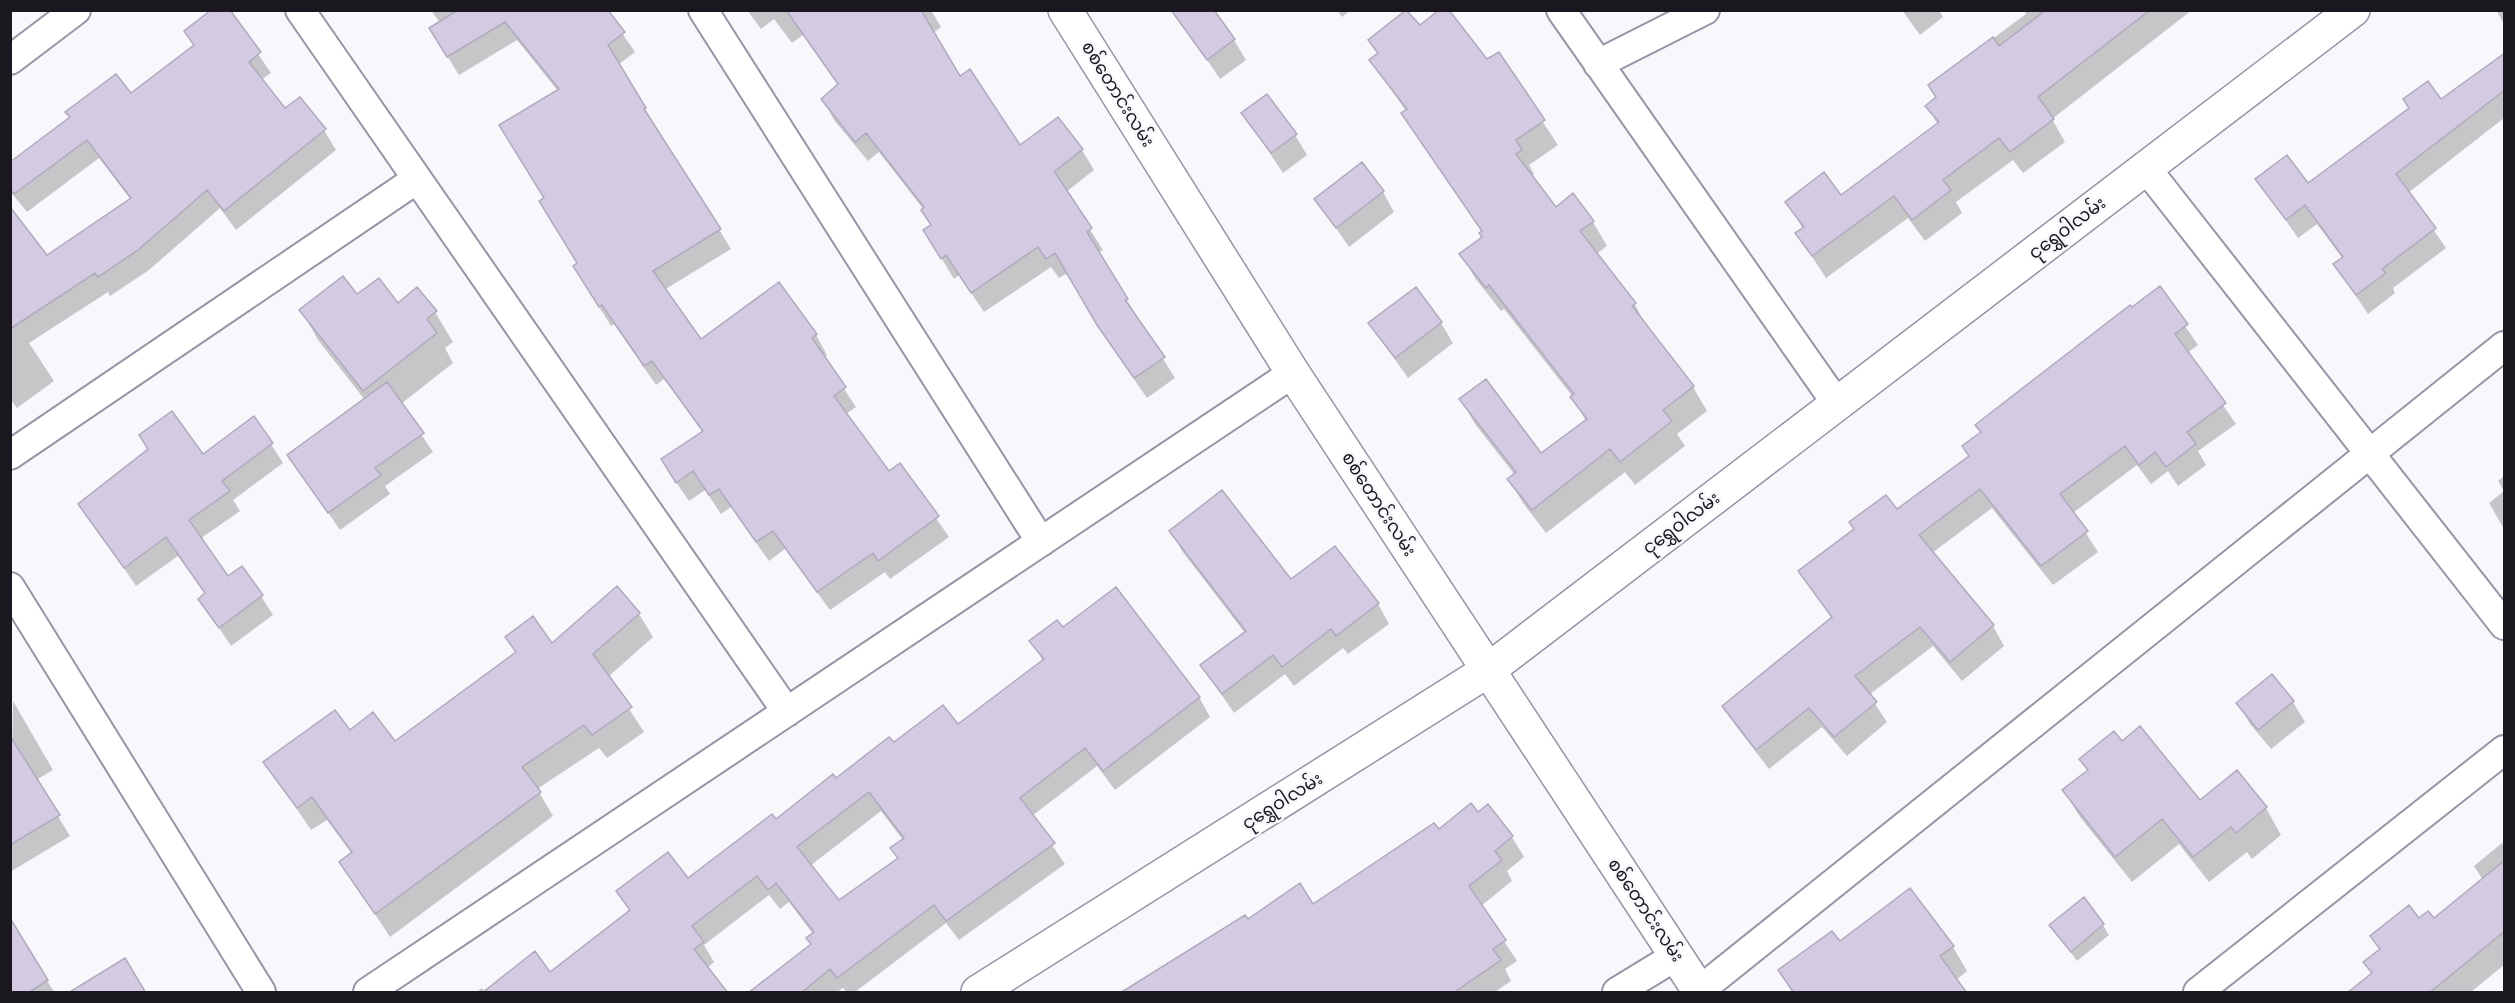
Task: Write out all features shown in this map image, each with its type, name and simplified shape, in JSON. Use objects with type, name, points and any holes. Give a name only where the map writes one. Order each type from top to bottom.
[{"type":"street","points":[[10,60],[76,10]]},
{"type":"street","points":[[300,10],[787,711]]},
{"type":"street","points":[[703,10],[1041,542]]},
{"type":"street","name":"စစ်တောင်းလမ်း","points":[[1065,10],[1293,373],[1700,992]]},
{"type":"street","points":[[1561,10],[1837,404]]},
{"type":"street","points":[[1598,64],[1705,10]]},
{"type":"street","name":"ငုရွှေဝါလမ်း","points":[[978,993],[1487,671],[2353,10]]},
{"type":"street","points":[[2146,168],[2505,626]]},
{"type":"street","points":[[10,455],[417,179]]},
{"type":"street","points":[[1700,992],[2505,346]]},
{"type":"street","points":[[368,993],[1293,373]]},
{"type":"street","points":[[10,587],[261,993]]},
{"type":"street","points":[[2198,993],[2505,750]]},
{"type":"street","points":[[1617,993],[1676,956]]},
{"type":"building","points":[[211,10],[230,10],[261,52],[249,62],[285,108],[300,97],[326,129],[224,211],[207,190],[138,250],[98,277],[95,273],[10,329],[10,207],[47,255],[131,198],[87,140],[14,194],[10,189],[10,162],[70,117],[65,112],[116,74],[131,93],[194,45],[184,31]]},
{"type":"building","points":[[458,10],[608,10],[625,32],[608,45],[646,108],[644,109],[721,229],[653,271],[701,339],[779,282],[817,334],[812,338],[846,387],[834,396],[889,471],[900,463],[939,516],[878,561],[873,553],[817,592],[773,531],[756,542],[719,489],[709,495],[693,471],[676,483],[661,459],[703,431],[652,361],[644,366],[602,305],[599,307],[573,266],[577,263],[539,201],[544,198],[499,125],[559,89],[505,22],[447,57],[429,28]]},
{"type":"building","points":[[786,10],[921,10],[960,76],[970,69],[1020,145],[1058,117],[1083,149],[1055,171],[1056,174],[1092,228],[1087,232],[1128,299],[1125,300],[1165,357],[1134,378],[1097,325],[1055,253],[1046,259],[1038,247],[971,293],[946,255],[941,259],[923,230],[931,225],[921,210],[924,207],[866,133],[855,142],[821,99],[838,84]]},
{"type":"building","points":[[1171,10],[1214,10],[1235,39],[1207,60]]},
{"type":"building","points":[[1406,10],[1420,25],[1439,10],[1449,10],[1487,59],[1499,52],[1545,120],[1516,140],[1522,150],[1516,154],[1556,207],[1573,193],[1594,221],[1580,231],[1636,303],[1632,306],[1694,386],[1663,410],[1672,421],[1620,462],[1610,449],[1532,510],[1507,479],[1516,472],[1459,399],[1486,379],[1541,453],[1587,419],[1570,397],[1574,394],[1489,285],[1486,288],[1459,254],[1482,237],[1479,233],[1482,231],[1401,113],[1407,109],[1369,60],[1378,53],[1368,40]]},
{"type":"building","points":[[2046,10],[2150,10],[2038,97],[2054,119],[2010,152],[1999,138],[1943,180],[1951,190],[1912,220],[1894,196],[1812,256],[1795,233],[1804,227],[1785,202],[1824,172],[1841,195],[1939,122],[1925,106],[1936,97],[1928,85],[1993,37],[1999,46]]},
{"type":"building","points":[[2505,53],[2505,90],[2396,174],[2436,228],[2382,269],[2386,273],[2356,295],[2333,264],[2343,257],[2305,205],[2286,220],[2255,179],[2287,155],[2308,183],[2409,108],[2403,99],[2428,81],[2441,99]]},
{"type":"building","points":[[1267,94],[1297,134],[1271,153],[1241,113]]},
{"type":"building","points":[[1362,162],[1384,191],[1336,228],[1314,199]]},
{"type":"building","points":[[343,276],[357,294],[379,278],[398,303],[417,287],[437,311],[427,319],[437,333],[363,391],[299,310]]},
{"type":"building","points":[[2160,286],[2188,324],[2175,334],[2226,403],[2187,432],[2196,444],[2166,467],[2155,452],[2139,465],[2125,446],[2060,494],[2088,531],[2041,566],[1980,489],[1919,535],[1994,625],[1950,662],[1920,627],[1855,676],[1877,702],[1834,737],[1809,708],[1756,750],[1722,706],[1832,617],[1798,571],[1854,529],[1849,522],[1886,495],[1897,509],[1969,456],[1962,446],[1981,432],[1975,425],[2130,305],[2132,307]]},
{"type":"building","points":[[1416,287],[1442,322],[1395,358],[1368,323]]},
{"type":"building","points":[[387,382],[424,433],[375,468],[381,475],[328,513],[287,455]]},
{"type":"building","points":[[172,411],[203,454],[254,416],[273,443],[222,481],[230,491],[189,520],[228,576],[242,566],[263,595],[219,628],[198,599],[205,593],[166,537],[124,568],[78,504],[148,449],[139,435]]},
{"type":"building","points":[[1222,490],[1291,579],[1335,546],[1379,603],[1336,636],[1331,629],[1282,667],[1273,655],[1222,694],[1200,665],[1246,631],[1169,531]]},
{"type":"building","points":[[617,586],[640,613],[593,654],[632,707],[592,735],[584,725],[522,767],[541,792],[375,914],[339,862],[352,852],[312,797],[297,808],[263,762],[335,710],[350,730],[373,712],[395,741],[516,652],[505,637],[533,616],[552,643]]},
{"type":"building","points":[[1116,587],[1200,697],[1103,771],[1085,748],[1020,798],[1055,843],[946,921],[934,905],[837,978],[830,969],[801,993],[748,993],[811,944],[806,938],[814,932],[776,883],[768,890],[757,876],[692,926],[704,942],[694,949],[728,993],[482,993],[535,951],[550,972],[630,910],[616,891],[668,852],[688,878],[772,814],[776,819],[833,774],[836,778],[889,737],[894,742],[943,705],[958,724],[1044,659],[1029,641],[1057,620],[1063,627]],"holes":[[[869,792],[904,838],[890,848],[898,858],[839,900],[797,847]]]},
{"type":"building","points":[[2272,674],[2294,701],[2258,730],[2236,703]]},
{"type":"building","points":[[2140,726],[2200,800],[2237,770],[2267,807],[2236,833],[2231,827],[2193,857],[2162,819],[2115,857],[2062,790],[2088,770],[2079,759],[2114,731],[2122,741]]},
{"type":"building","points":[[10,736],[60,815],[10,845]]},
{"type":"building","points":[[1471,803],[1478,812],[1488,804],[1513,836],[1495,851],[1502,860],[1469,886],[1506,940],[1493,949],[1501,960],[1453,993],[1120,993],[1245,915],[1248,919],[1300,883],[1313,904],[1434,823],[1439,829]]},
{"type":"building","points":[[2505,860],[2505,931],[2429,993],[2347,993],[2372,973],[2363,962],[2380,949],[2370,936],[2409,905],[2419,918],[2428,911],[2434,918]]},
{"type":"building","points":[[1910,888],[1954,946],[1940,956],[1967,993],[1794,993],[1778,970],[1832,931],[1840,941]]},
{"type":"building","points":[[2084,897],[2104,924],[2071,952],[2049,925]]},
{"type":"building","points":[[10,918],[48,980],[28,993],[10,993]]},
{"type":"building","points":[[125,958],[146,993],[68,993]]}]
